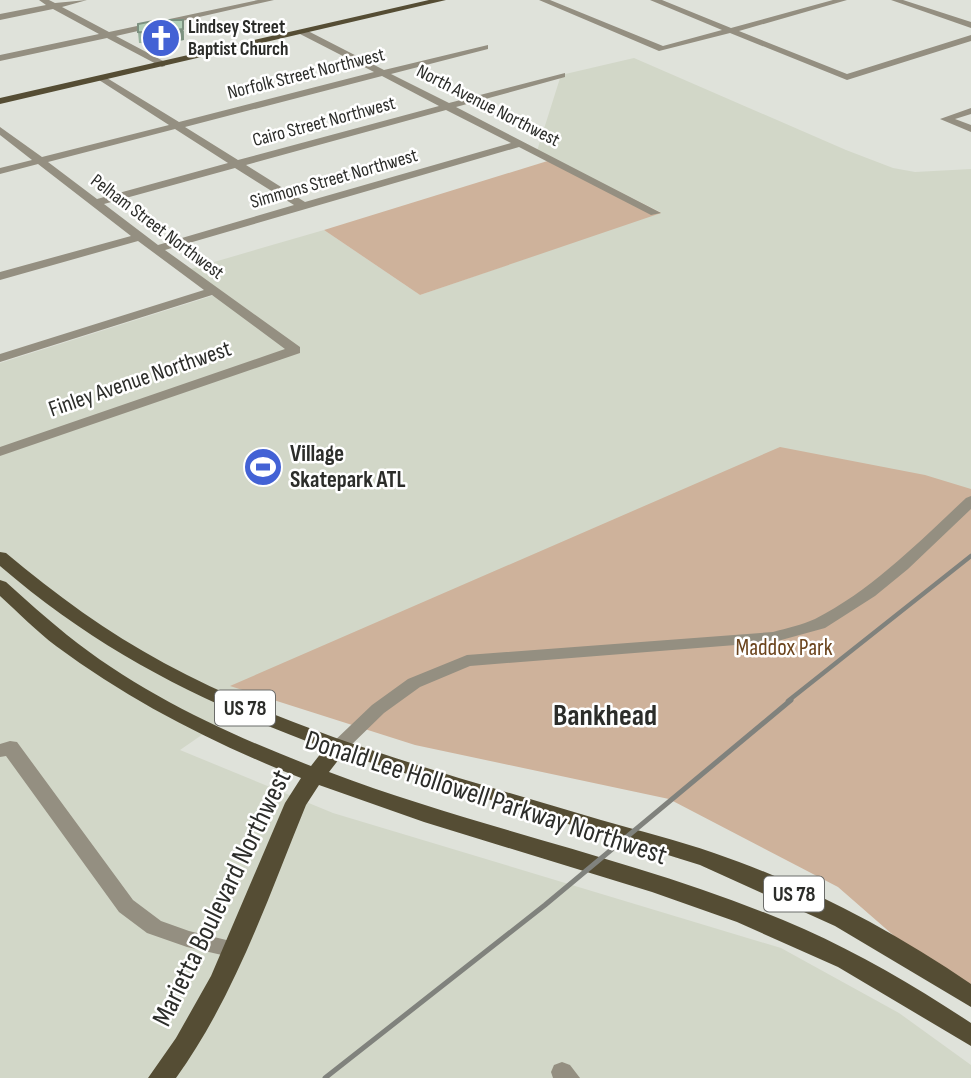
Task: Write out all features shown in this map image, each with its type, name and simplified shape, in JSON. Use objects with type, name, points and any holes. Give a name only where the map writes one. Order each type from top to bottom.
[{"type":"main road","points":[[0,102],[441,0]]},
{"type":"main road","name":"Donald Lee Hollowell Parkway Northwest","points":[[0,557],[71,615],[112,641],[197,687],[338,746],[707,859],[751,876],[874,934],[971,997]]},
{"type":"main road","name":"Donald Lee Hollowell Parkway Northwest","points":[[0,586],[37,621],[127,686],[221,736],[314,776],[665,888],[765,923],[814,944],[882,979],[971,1036]]},
{"type":"main road","name":"Marietta Boulevard Northwest","points":[[161,1078],[204,1014],[235,950],[296,803],[338,746]]},
{"type":"street","points":[[43,0],[162,64]]},
{"type":"street","points":[[0,17],[83,0]]},
{"type":"street","points":[[0,58],[270,0]]},
{"type":"street","points":[[543,0],[662,49],[843,0]]},
{"type":"street","points":[[653,0],[847,77],[971,38]]},
{"type":"street","points":[[895,0],[971,25]]},
{"type":"street","name":"North Avenue Northwest","points":[[303,32],[655,213]]},
{"type":"street","name":"Norfolk Street Northwest","points":[[0,171],[485,47]]},
{"type":"street","name":"Cairo Street Northwest","points":[[94,203],[562,75]]},
{"type":"street","points":[[102,78],[303,206]]},
{"type":"street","points":[[971,111],[945,119],[971,129]]},
{"type":"street","name":"Pelham Street Northwest","points":[[0,130],[94,203],[295,350]]},
{"type":"street","name":"Simmons Street Northwest","points":[[156,249],[522,143]]},
{"type":"street","points":[[0,276],[140,237]]},
{"type":"street","points":[[0,358],[213,291]]},
{"type":"street","name":"Finley Avenue Northwest","points":[[0,452],[295,350]]},
{"type":"street","points":[[338,746],[378,709],[414,683],[467,661],[774,637],[818,624],[902,566],[971,500]]},
{"type":"street","points":[[0,751],[10,747],[126,906],[154,927],[187,939],[235,950]]},
{"type":"shaded area","points":[[634,58],[893,168],[915,172],[971,169],[971,505],[306,663],[180,750],[333,813],[781,948],[899,1013],[971,1065],[971,1078],[0,1078],[0,363],[221,293],[190,269],[324,230],[420,295],[660,212],[537,151],[561,75]]},
{"type":"green space","points":[[554,159],[661,213],[420,295],[324,230]]},
{"type":"green space","name":"Maddox Park","points":[[780,447],[925,475],[971,489],[971,1003],[838,887],[669,799],[415,745],[230,686]]},
{"type":"building","points":[[158,20],[183,20],[183,29],[155,33],[138,32],[138,24]]},
{"type":"railway","points":[[788,701],[971,556]]},
{"type":"railway","points":[[325,1078],[545,905],[791,700]]},
{"type":"place","name":"Lindsey Street Baptist Church","points":[[161,38]]},
{"type":"place","name":"Village Skatepark ATL","points":[[263,467]]},
{"type":"district","name":"Bankhead","points":[[605,716]]}]
